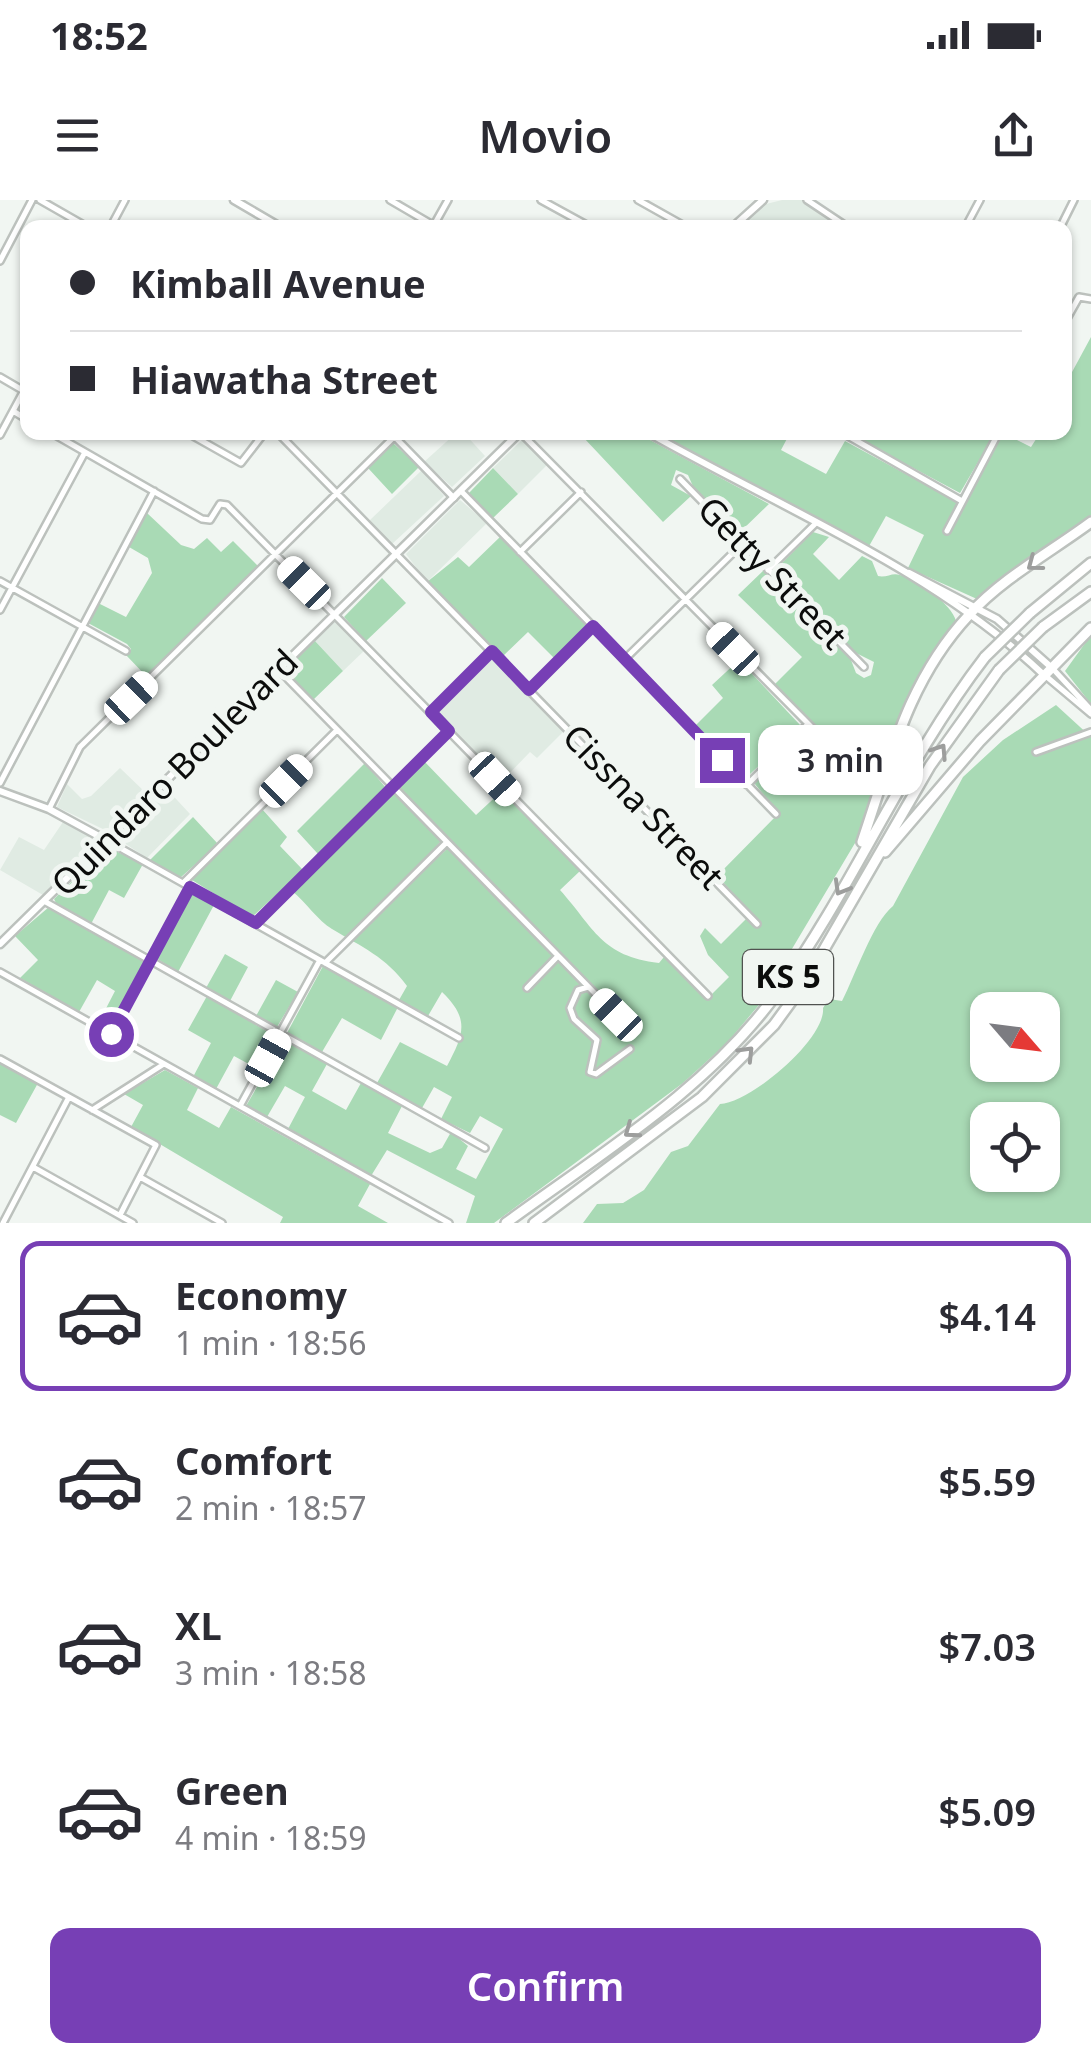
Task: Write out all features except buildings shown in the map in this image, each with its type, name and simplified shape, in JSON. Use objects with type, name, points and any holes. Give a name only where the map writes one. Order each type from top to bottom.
[{"type":"highway","points":[[856,862],[905,708],[974,610],[1091,522]]},
{"type":"highway","name":"KS 5","points":[[506,1223],[669,1103],[740,1039],[791,972],[922,746],[985,657],[1091,562]]},
{"type":"highway","name":"KS 5","points":[[534,1223],[638,1148],[748,1052],[804,984],[930,766],[999,670],[1043,627],[1091,592]]},
{"type":"highway","points":[[870,869],[980,741],[1051,674],[1091,628]]},
{"type":"main road","points":[[741,220],[763,200]]},
{"type":"main road","points":[[237,201],[269,220]]},
{"type":"main road","name":"Quindaro Boulevard","points":[[0,944],[512,440]]},
{"type":"main road","points":[[662,440],[974,610],[1051,674]]},
{"type":"main road","points":[[0,792],[48,809],[106,840]]},
{"type":"street","points":[[36,200],[74,220]]},
{"type":"street","points":[[390,200],[423,220]]},
{"type":"street","points":[[541,200],[577,220]]},
{"type":"street","points":[[638,200],[674,220]]},
{"type":"street","points":[[807,200],[837,220]]},
{"type":"street","points":[[0,261],[20,227]]},
{"type":"street","points":[[1072,310],[1081,295],[1091,300]]},
{"type":"street","points":[[0,435],[20,398]]},
{"type":"street","points":[[12,411],[20,416]]},
{"type":"street","points":[[64,440],[206,520],[223,504],[708,996]]},
{"type":"street","points":[[200,440],[241,464],[259,440]]},
{"type":"street","name":"Cissna Street","points":[[285,440],[757,924]]},
{"type":"street","points":[[48,809],[80,747],[389,440]]},
{"type":"street","points":[[401,440],[454,498]]},
{"type":"street","points":[[528,440],[850,766]]},
{"type":"street","points":[[856,440],[962,500]]},
{"type":"street","points":[[947,530],[995,440]]},
{"type":"street","points":[[0,610],[84,452]]},
{"type":"street","name":"Getty Street","points":[[680,480],[864,667]]},
{"type":"street","points":[[0,783],[154,491]]},
{"type":"street","points":[[461,491],[776,814]]},
{"type":"street","points":[[520,552],[580,492]]},
{"type":"street","points":[[768,570],[815,524]]},
{"type":"street","points":[[625,659],[742,544]]},
{"type":"street","points":[[0,582],[126,650]]},
{"type":"street","points":[[529,690],[593,626]]},
{"type":"street","points":[[431,712],[492,651]]},
{"type":"street","points":[[279,670],[616,1015]]},
{"type":"street","points":[[1051,674],[1091,712]]},
{"type":"street","points":[[747,785],[808,724]]},
{"type":"street","points":[[111,1034],[186,885],[337,730]]},
{"type":"street","points":[[256,923],[449,731]]},
{"type":"street","points":[[1036,752],[1091,732]]},
{"type":"street","points":[[106,840],[459,1038]]},
{"type":"street","points":[[240,1106],[322,962],[448,842]]},
{"type":"street","points":[[44,901],[485,1148]]},
{"type":"street","points":[[526,988],[558,957]]},
{"type":"street","points":[[0,972],[449,1223]]},
{"type":"street","points":[[588,987],[578,990],[570,1008],[574,1019],[598,1040],[590,1072],[596,1074],[614,1065],[630,1049]]},
{"type":"street","points":[[0,1059],[156,1149],[120,1216]]},
{"type":"street","points":[[92,1110],[164,1064]]},
{"type":"street","points":[[3,1223],[69,1097]]},
{"type":"street","points":[[33,1168],[133,1223]]},
{"type":"street","points":[[140,1177],[222,1223]]},
{"type":"street","points":[[107,1223],[112,1212]]},
{"type":"shaded area","points":[[802,200],[830,220],[746,220],[762,205]]},
{"type":"shaded area","points":[[448,440],[470,440],[485,456],[452,487],[424,462]]},
{"type":"shaded area","points":[[522,440],[548,464],[518,494],[493,468]]},
{"type":"shaded area","points":[[422,470],[444,496],[392,544],[369,521]]},
{"type":"shaded area","points":[[460,500],[487,523],[427,582],[406,554]]},
{"type":"shaded area","points":[[335,622],[365,650],[343,671],[315,641]]},
{"type":"shaded area","points":[[492,658],[564,731],[537,758],[530,752],[503,780],[437,713]]},
{"type":"shaded area","points":[[120,768],[146,793],[107,831],[57,807],[67,784],[82,799],[91,796]]},
{"type":"shaded area","points":[[165,787],[190,814],[147,858],[115,837]]},
{"type":"shaded area","points":[[63,822],[92,838],[93,844],[43,895],[0,870],[19,837],[44,850]]},
{"type":"green space","points":[[1091,337],[1091,515],[977,599],[908,568],[924,535],[886,516],[868,548],[671,440],[786,440],[781,450],[826,474],[845,441],[959,503],[943,532],[948,535],[999,440],[1017,440],[1031,447],[1036,440],[1072,440],[1072,372]]},
{"type":"green space","points":[[586,440],[650,440],[769,504],[738,534],[695,491],[688,475],[676,470],[671,485],[691,496],[663,522]]},
{"type":"green space","points":[[861,440],[991,440],[960,493]]},
{"type":"green space","points":[[393,443],[419,467],[392,494],[368,468]]},
{"type":"green space","points":[[493,468],[518,494],[493,518],[469,493]]},
{"type":"green space","points":[[147,513],[181,545],[194,549],[207,538],[221,552],[233,541],[259,567],[146,676],[126,655],[131,649],[127,644],[88,623],[98,603],[126,617],[152,573],[148,558],[129,547]]},
{"type":"green space","points":[[813,532],[829,537],[813,554],[839,580],[862,556],[872,561],[878,576],[897,574],[925,588],[948,607],[956,621],[907,697],[861,833],[758,1006],[727,1043],[683,1083],[494,1223],[466,1223],[475,1196],[387,1150],[371,1176],[288,1129],[305,1097],[285,1086],[267,1117],[246,1106],[284,1040],[327,1064],[312,1091],[346,1110],[361,1083],[402,1106],[388,1133],[430,1153],[442,1148],[451,1132],[468,1146],[456,1169],[476,1179],[503,1129],[480,1116],[470,1133],[441,1119],[452,1097],[434,1087],[422,1108],[377,1083],[400,1042],[447,1066],[460,1036],[457,1010],[442,992],[428,1016],[399,1000],[407,986],[391,967],[327,926],[292,891],[393,791],[442,840],[427,857],[431,864],[453,843],[399,787],[423,760],[476,815],[503,790],[580,871],[560,890],[611,947],[659,963],[664,957],[707,999],[729,977],[708,955],[700,936],[705,928],[721,944],[752,913],[717,876],[779,813],[754,783],[786,752],[803,769],[817,775],[836,757],[849,770],[855,767],[774,685],[802,657],[738,595],[764,570],[851,660],[856,673],[864,678],[871,675],[874,662],[854,652],[778,574],[779,566]]},
{"type":"green space","points":[[501,536],[587,624],[555,659],[528,632],[502,657],[427,582],[458,557],[469,567]]},
{"type":"green space","points":[[382,578],[406,603],[366,641],[344,617]]},
{"type":"green space","points":[[1091,635],[1091,704],[1065,671]]},
{"type":"green space","points":[[315,641],[343,671],[313,700],[285,670]]},
{"type":"green space","points":[[739,660],[801,726],[748,776],[696,725],[723,698],[712,685]]},
{"type":"green space","points":[[1056,705],[1091,737],[1091,1223],[583,1223],[597,1204],[623,1203],[644,1190],[671,1152],[688,1146],[720,1104],[749,1093],[800,1052],[821,1021],[829,999],[842,1001],[872,936],[893,906],[963,777],[1003,740]]},
{"type":"green space","points":[[365,763],[386,788],[318,854],[297,831]]},
{"type":"green space","points":[[262,809],[287,837],[280,846],[303,870],[252,917],[192,880]]},
{"type":"green space","points":[[193,817],[218,844],[180,878],[150,860]]},
{"type":"green space","points":[[107,847],[143,864],[124,898],[109,890],[91,924],[57,905],[54,899]]},
{"type":"green space","points":[[192,894],[214,905],[178,972],[156,958]]},
{"type":"green space","points":[[49,907],[144,961],[110,1026],[99,1022],[115,991],[97,980],[79,1012],[20,978],[38,960],[15,936]]},
{"type":"green space","points":[[225,954],[248,967],[230,1001],[206,988]]},
{"type":"green space","points":[[323,966],[398,1007],[381,1040],[342,1018],[322,1052],[287,1033]]},
{"type":"green space","points":[[276,980],[298,992],[277,1027],[256,1016]]},
{"type":"green space","points":[[207,996],[275,1036],[258,1069],[234,1056],[216,1089],[193,1077],[211,1043],[188,1030]]},
{"type":"green space","points":[[0,1063],[38,1083],[16,1123],[0,1115]]},
{"type":"green space","points":[[165,1070],[198,1088],[187,1110],[219,1128],[231,1107],[370,1184],[358,1206],[388,1223],[280,1223],[283,1217],[131,1127],[143,1105],[124,1094]]},
{"type":"route","points":[[111,1034],[190,887],[256,923],[449,731],[431,712],[492,651],[529,690],[593,626],[722,760]]}]
